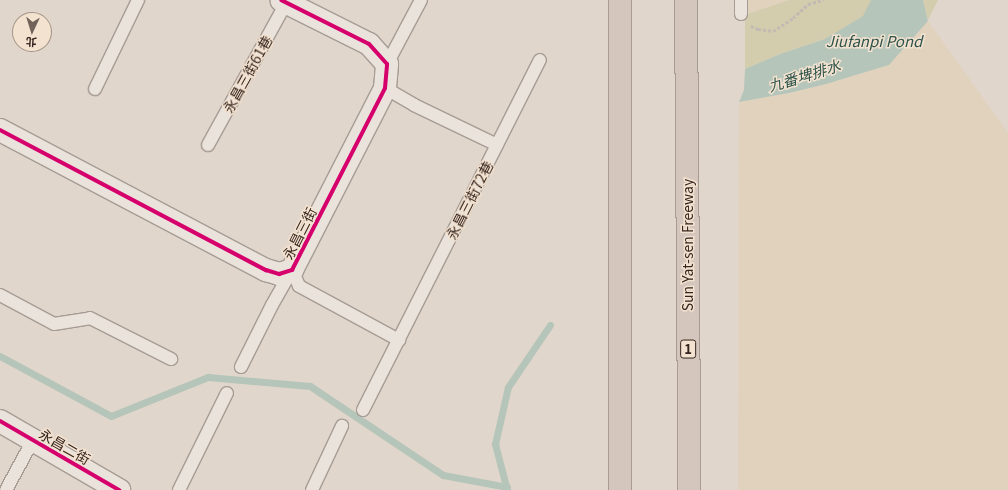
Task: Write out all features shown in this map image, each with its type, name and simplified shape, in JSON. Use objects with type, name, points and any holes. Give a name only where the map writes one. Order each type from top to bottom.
[{"type":"highway","points":[[620,0],[620,490]]},
{"type":"highway","name":"Sun Yat-sen Freeway","points":[[686,0],[689,490]]},
{"type":"street","points":[[284,1],[369,44],[387,64]]},
{"type":"street","name":"永昌三街","points":[[0,130],[266,270],[279,274],[292,270],[385,88],[387,64]]},
{"type":"street","name":"永昌二街","points":[[0,421],[119,490]]},
{"type":"lane","points":[[95,89],[138,0]]},
{"type":"lane","points":[[387,64],[421,0]]},
{"type":"lane","points":[[741,0],[741,14]]},
{"type":"lane","name":"永昌三街61巷","points":[[208,145],[284,1]]},
{"type":"lane","name":"永昌三街72巷","points":[[363,410],[540,60]]},
{"type":"lane","points":[[385,88],[414,105],[497,146]]},
{"type":"lane","points":[[292,270],[299,286],[399,340]]},
{"type":"lane","points":[[241,367],[292,270]]},
{"type":"lane","points":[[0,295],[54,324],[90,318],[171,359]]},
{"type":"lane","points":[[179,490],[228,393]]},
{"type":"lane","points":[[312,490],[342,426]]},
{"type":"lane","points":[[6,490],[33,440]]},
{"type":"path","points":[[741,14],[748,25],[758,29],[773,31],[792,18],[808,4],[823,0]]},
{"type":"shaded area","points":[[745,0],[789,0],[745,15]]},
{"type":"shaded area","points":[[789,0],[871,0],[864,16],[825,39],[780,54],[745,69],[745,15]]},
{"type":"shaded area","points":[[923,0],[938,0],[928,20]]},
{"type":"shaded area","points":[[928,21],[1008,133],[1008,490],[738,490],[739,102],[789,93],[826,84],[889,65]]},
{"type":"water","name":"Jiufanpi Pond","points":[[871,0],[923,0],[928,21],[889,65],[826,84],[789,93],[739,102],[744,90],[745,69],[780,54],[825,39],[863,16]]},
{"type":"waterway","name":"九番埤排水","points":[[507,490],[495,444],[508,387],[550,325]]},
{"type":"waterway","points":[[0,356],[111,416],[208,377],[310,386],[443,475],[507,487]]},
{"type":"cycle path","points":[[0,130],[266,270],[279,274],[292,270],[385,88],[387,64],[369,44],[281,0]]},
{"type":"cycle path","points":[[0,421],[119,490]]}]
